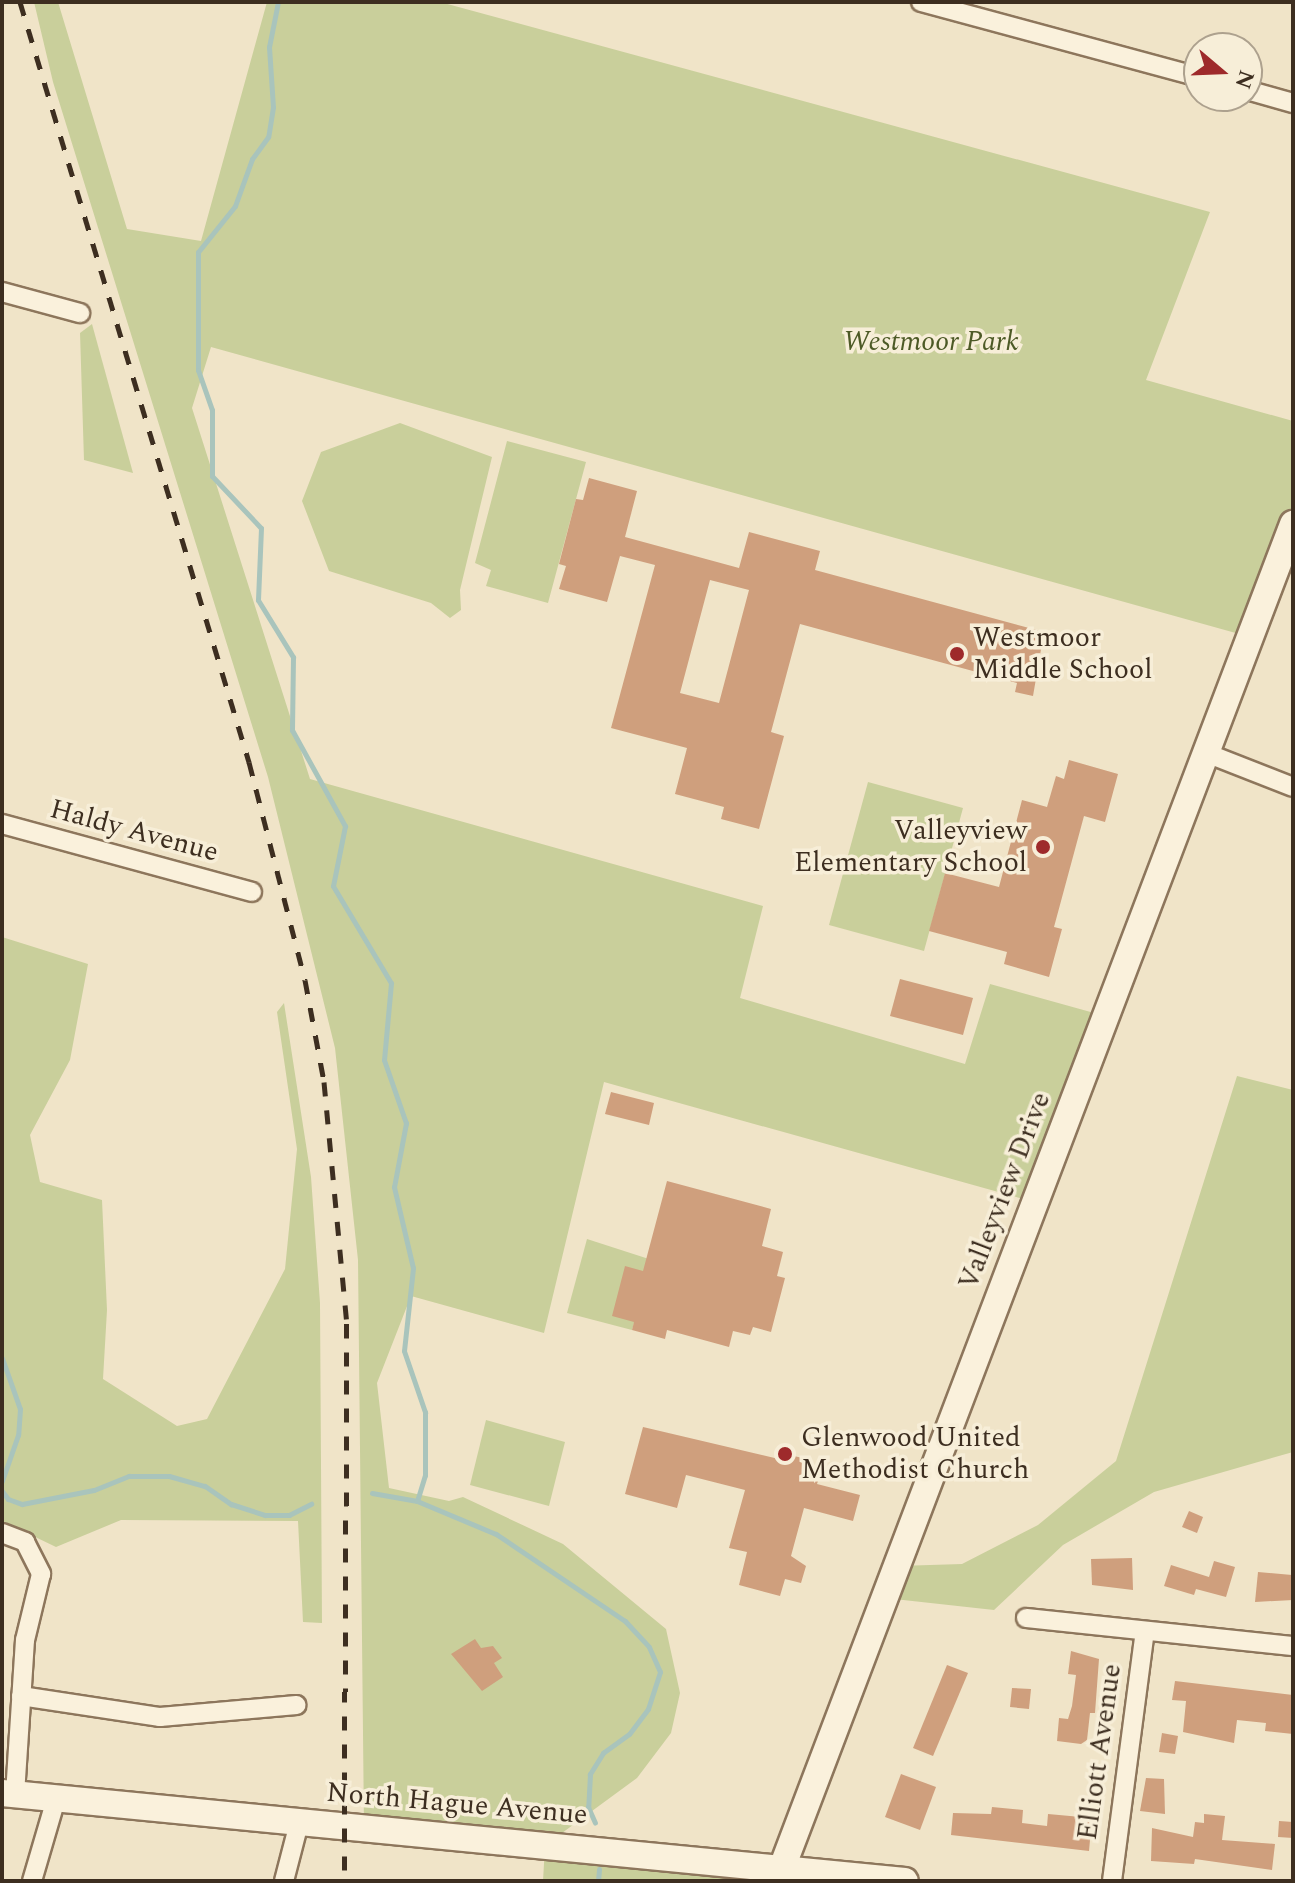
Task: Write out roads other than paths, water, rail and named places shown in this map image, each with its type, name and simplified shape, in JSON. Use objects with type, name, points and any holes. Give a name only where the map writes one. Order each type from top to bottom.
[{"type":"street","points":[[921,2],[1183,73]]},
{"type":"street","points":[[1263,95],[1293,103]]},
{"type":"street","points":[[2,292],[80,313]]},
{"type":"street","name":"Valleyview Drive","points":[[780,1873],[1293,524]]},
{"type":"street","points":[[1206,753],[1293,787]]},
{"type":"street","name":"Haldy Avenue","points":[[2,824],[252,892]]},
{"type":"street","points":[[2,1533],[25,1542],[41,1574],[25,1640],[8,1794]]},
{"type":"street","points":[[1026,1618],[1293,1646]]},
{"type":"street","name":"Elliott Avenue","points":[[1112,1881],[1145,1631]]},
{"type":"street","points":[[21,1696],[160,1717],[296,1705]]},
{"type":"street","name":"North Hague Avenue","points":[[8,1794],[780,1873],[905,1881]]},
{"type":"street","points":[[32,1881],[56,1799]]},
{"type":"street","points":[[284,1881],[299,1823]]},
{"type":"waterway","points":[[278,2],[269,47],[273,107],[268,137],[252,159],[235,206],[198,252],[198,370],[212,410],[212,476],[261,528],[258,600],[293,657],[292,730],[345,826],[333,886],[391,983],[384,1060],[406,1123],[394,1187],[413,1268],[404,1351],[425,1412],[425,1475],[417,1501]]},
{"type":"waterway","points":[[2,1358],[20,1409],[18,1435],[2,1481]]},
{"type":"waterway","points":[[2,1491],[8,1499],[22,1504],[94,1490],[129,1476],[169,1476],[205,1486],[231,1504],[265,1515],[289,1515],[311,1504]]},
{"type":"waterway","points":[[372,1493],[417,1501],[496,1534],[625,1621],[649,1647],[660,1672],[648,1709],[629,1734],[603,1753],[590,1774],[588,1807],[595,1823]]},
{"type":"waterway","points":[[598,1881],[599,1869]]},
{"type":"railway","points":[[20,2],[249,762],[305,980],[324,1082],[347,1324],[344,1881]]},
{"type":"place","name":"Westmoor Middle School","points":[[957,654]]},
{"type":"place","name":"Valleyview Elementary School","points":[[1043,847]]},
{"type":"place","name":"Glenwood United Methodist Church","points":[[785,1454]]},
{"type":"park label","name":"Westmoor Park","points":[[931,342]]}]
